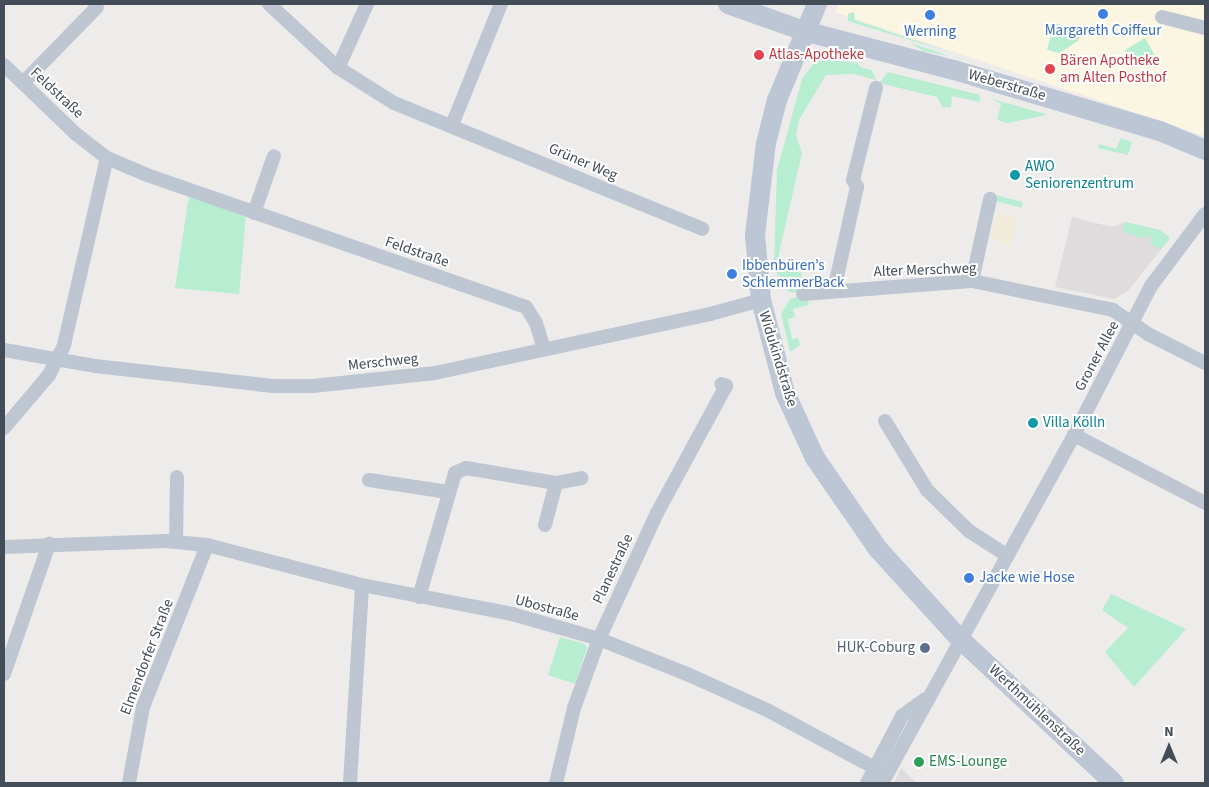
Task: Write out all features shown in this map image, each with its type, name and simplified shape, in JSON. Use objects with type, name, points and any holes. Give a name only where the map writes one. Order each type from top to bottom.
[{"type":"main road","name":"Weberstraße","points":[[728,4],[804,32],[1011,86],[1160,131],[1205,150]]},
{"type":"main road","name":"Widukindstraße","points":[[817,4],[804,32],[778,100],[765,151],[755,235],[760,300],[785,393],[815,458],[878,549],[959,638]]},
{"type":"main road","name":"Werthmühlenstraße","points":[[959,638],[1114,783]]},
{"type":"street","name":"Grüner Weg","points":[[269,4],[338,68],[394,103],[452,125],[702,230]]},
{"type":"street","points":[[338,68],[367,4]]},
{"type":"street","points":[[452,125],[501,4]]},
{"type":"street","points":[[23,84],[97,7]]},
{"type":"street","points":[[1162,17],[1205,28]]},
{"type":"street","name":"Feldstraße","points":[[4,65],[76,134],[107,158],[147,175],[526,307],[536,323],[544,349]]},
{"type":"street","points":[[834,290],[857,187],[853,180],[876,88]]},
{"type":"street","points":[[254,213],[274,156]]},
{"type":"street","points":[[4,428],[58,360],[64,345],[107,158]]},
{"type":"street","points":[[972,281],[990,199]]},
{"type":"street","points":[[1133,322],[1151,286],[1205,214]]},
{"type":"street","name":"Alter Merschweg","points":[[803,294],[834,290],[972,281],[1113,310],[1133,322]]},
{"type":"street","name":"Merschweg","points":[[4,350],[58,360],[263,385],[313,386],[435,373],[760,300]]},
{"type":"street","name":"Groner Allee","points":[[867,783],[882,774],[928,697],[959,638],[1008,556],[1133,322],[1148,334],[1205,363]]},
{"type":"street","name":"Planestraße","points":[[556,783],[574,708],[599,639],[657,513],[726,386],[721,384]]},
{"type":"street","points":[[885,422],[927,490],[969,531],[1008,556]]},
{"type":"street","points":[[1074,435],[1205,503]]},
{"type":"street","points":[[419,597],[455,473],[466,468],[556,483],[582,478]]},
{"type":"street","points":[[176,477],[176,542]]},
{"type":"street","points":[[369,480],[448,492]]},
{"type":"street","points":[[545,525],[556,483]]},
{"type":"street","name":"Ubostraße","points":[[4,547],[49,544],[176,542],[207,544],[362,585],[512,614],[599,639],[765,708],[882,774]]},
{"type":"street","points":[[4,674],[49,544]]},
{"type":"street","name":"Elmendorfer Straße","points":[[129,783],[143,707],[207,544]]},
{"type":"street","points":[[350,783],[362,585]]},
{"type":"shaded area","points":[[839,4],[1205,4],[1205,136],[835,12]]},
{"type":"shaded area","points":[[1072,217],[1112,227],[1125,222],[1160,230],[1170,238],[1128,291],[1114,299],[1055,287]]},
{"type":"shaded area","points":[[901,768],[917,783],[894,783]]},
{"type":"green space","points":[[854,12],[855,20],[952,53],[848,21],[848,14]]},
{"type":"green space","points":[[1054,23],[1081,30],[1078,41],[1059,53],[1047,50]]},
{"type":"green space","points":[[1145,38],[1157,59],[1147,56],[1145,64],[1131,61],[1125,50]]},
{"type":"green space","points":[[911,43],[949,56],[923,51]]},
{"type":"green space","points":[[826,59],[858,63],[860,67],[872,70],[876,80],[854,74],[826,75],[799,120],[796,135],[802,153],[779,253],[780,269],[802,273],[801,280],[794,280],[794,288],[803,289],[794,293],[788,291],[784,278],[777,275],[774,263],[777,170],[802,79],[814,63]]},
{"type":"green space","points":[[888,72],[980,95],[980,102],[952,96],[951,107],[943,108],[937,97],[879,83]]},
{"type":"green space","points":[[992,99],[1046,115],[1008,123],[997,120],[1001,104]]},
{"type":"green space","points":[[1121,138],[1132,142],[1128,155],[1098,148],[1099,144],[1116,149]]},
{"type":"green space","points":[[189,195],[246,215],[239,294],[175,288]]},
{"type":"green space","points":[[996,195],[1023,202],[1021,208],[994,201]]},
{"type":"green space","points":[[1125,222],[1160,230],[1170,238],[1161,249],[1150,244],[1152,236],[1140,238],[1123,231]]},
{"type":"green space","points":[[797,297],[808,301],[809,305],[793,309],[795,317],[788,319],[792,339],[798,338],[800,345],[790,352],[781,314],[790,299]]},
{"type":"green space","points":[[1111,594],[1186,629],[1134,687],[1105,652],[1128,628],[1102,610]]},
{"type":"green space","points":[[560,637],[584,644],[587,648],[575,684],[548,675]]},
{"type":"sand","points":[[997,212],[1017,219],[1011,246],[991,239]]},
{"type":"place","name":"Margareth Coiffeur","points":[[1103,14]]},
{"type":"place","name":"Werning","points":[[930,15]]},
{"type":"place","name":"Atlas-Apotheke","points":[[759,55]]},
{"type":"place","name":"Bären Apotheke am Alten Posthof","points":[[1050,69]]},
{"type":"place","name":"AWO Seniorenzentrum","points":[[1015,175]]},
{"type":"place","name":"Ibbenbüren’s SchlemmerBack","points":[[732,274]]},
{"type":"place","name":"Villa Kölln","points":[[1033,423]]},
{"type":"place","name":"Jacke wie Hose","points":[[969,578]]},
{"type":"place","name":"HUK-Coburg","points":[[925,648]]},
{"type":"place","name":"EMS-Lounge","points":[[919,762]]}]
